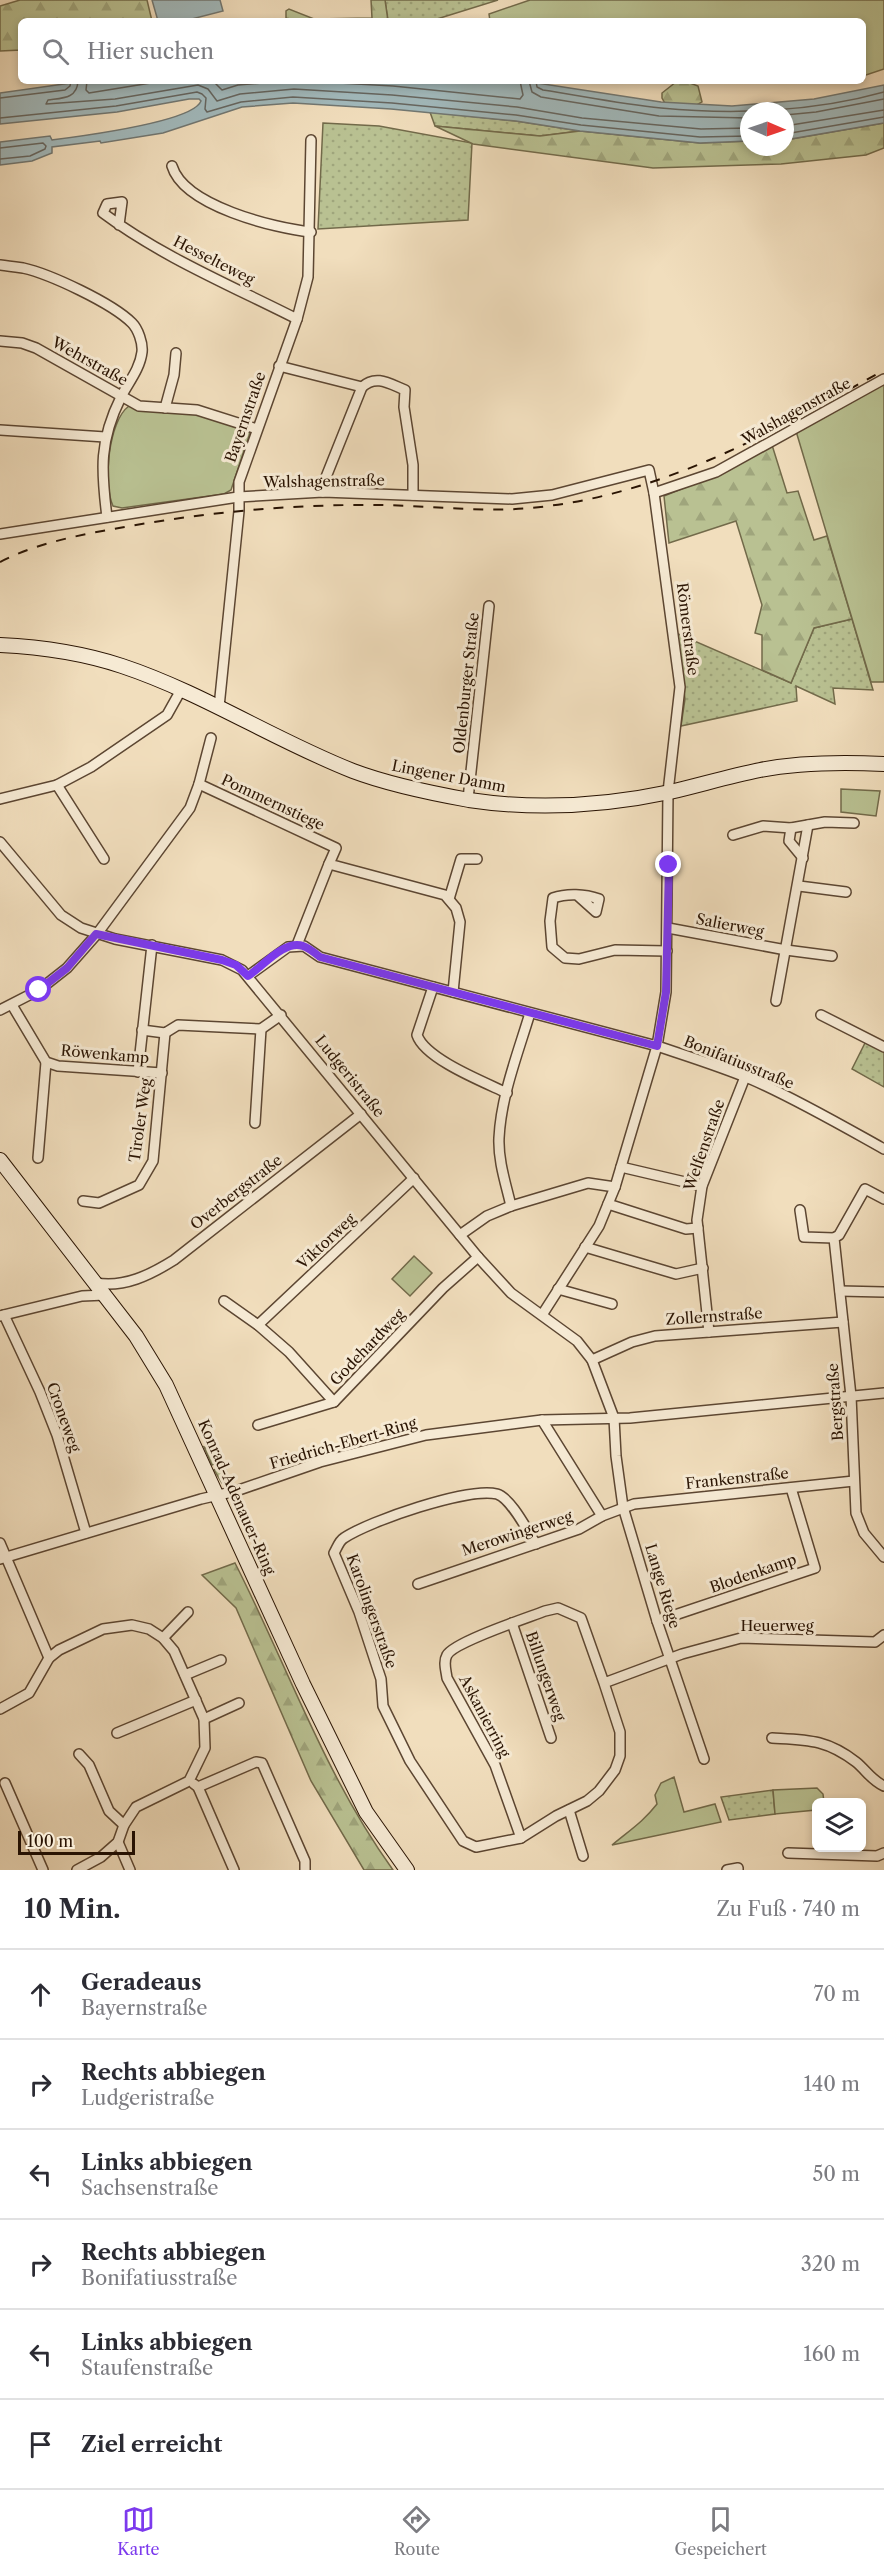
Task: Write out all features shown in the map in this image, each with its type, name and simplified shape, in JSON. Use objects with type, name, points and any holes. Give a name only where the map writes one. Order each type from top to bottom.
[{"type":"main road","name":"Lingener Damm","points":[[0,645],[79,654],[101,660],[181,690],[355,772],[406,787],[468,800],[543,806],[594,803],[668,792],[760,770],[794,765],[884,764]]},
{"type":"main road","name":"Lingener Damm","points":[[0,650],[30,648]]},
{"type":"main road","name":"Konrad-Adenauer-Ring","points":[[0,1160],[136,1336],[166,1385],[303,1684],[366,1812],[407,1870]]},
{"type":"street","name":"Bayernstraße","points":[[219,707],[239,511],[239,482],[297,319],[308,277],[311,232],[311,140]]},
{"type":"street","points":[[172,166],[179,181],[219,207],[252,221],[286,230],[311,232]]},
{"type":"street","name":"Hesselteweg","points":[[119,225],[160,249],[297,319]]},
{"type":"street","points":[[0,265],[24,268],[50,277],[98,300],[132,323],[138,333],[143,350],[140,363],[122,396],[105,437],[102,478],[107,517]]},
{"type":"street","name":"Wehrstraße","points":[[0,341],[22,343],[36,348],[139,406],[196,410],[257,429]]},
{"type":"street","points":[[165,408],[174,375],[176,353]]},
{"type":"street","points":[[279,366],[362,387]]},
{"type":"street","points":[[323,492],[326,477],[362,387],[368,381],[377,379],[405,390],[404,407],[413,465],[413,495]]},
{"type":"street","name":"Walshagenstraße","points":[[654,493],[716,472],[884,379]]},
{"type":"street","points":[[0,430],[105,437]]},
{"type":"street","name":"Walshagenstraße","points":[[0,534],[238,497],[323,492],[512,499],[552,495],[649,470]]},
{"type":"street","name":"Römerstraße","points":[[542,1315],[599,1226],[615,1187],[657,1046],[666,992],[668,792],[680,687],[649,470]]},
{"type":"street","name":"Oldenburger Straße","points":[[468,800],[489,606]]},
{"type":"street","points":[[0,799],[57,785],[91,767],[167,715],[181,690]]},
{"type":"street","points":[[0,1010],[39,990],[67,968],[96,934],[190,808],[211,738]]},
{"type":"street","name":"Pommernstiege","points":[[199,784],[336,848],[329,864]]},
{"type":"street","points":[[57,785],[104,859]]},
{"type":"street","points":[[733,835],[763,826],[791,828],[825,822],[854,823]]},
{"type":"street","points":[[776,1001],[799,886],[808,825]]},
{"type":"street","points":[[791,828],[789,841],[803,858]]},
{"type":"street","name":"Ludgeristraße","points":[[0,842],[61,915],[81,928],[96,934],[222,960],[236,965],[248,976],[478,1257],[511,1293],[577,1341],[592,1360],[614,1418]]},
{"type":"street","points":[[449,899],[460,859],[477,859]]},
{"type":"street","points":[[248,976],[288,946],[297,945],[329,864],[430,890],[449,899],[456,908],[460,922],[453,992]]},
{"type":"street","points":[[799,886],[846,892]]},
{"type":"street","points":[[578,896],[562,894],[553,898],[550,921],[552,947],[565,958],[579,959],[615,951],[667,951]]},
{"type":"street","name":"Salierweg","points":[[668,928],[786,950],[832,956]]},
{"type":"street","name":"Tiroler Weg","points":[[138,1072],[152,945]]},
{"type":"street","name":"Bonifatiusstraße","points":[[297,945],[304,946],[320,957],[657,1046],[745,1077],[798,1102],[884,1149]]},
{"type":"street","points":[[433,987],[417,1035],[420,1042],[458,1068],[507,1093]]},
{"type":"street","name":"Röwenkamp","points":[[12,1005],[46,1062],[38,1158]]},
{"type":"street","points":[[511,1206],[501,1162],[499,1139],[507,1093],[530,1013]]},
{"type":"street","points":[[255,1123],[261,1029],[281,1015]]},
{"type":"street","points":[[821,1015],[884,1047]]},
{"type":"street","name":"Röwenkamp","points":[[142,1030],[165,1033],[178,1025],[261,1029]]},
{"type":"street","name":"Tiroler Weg","points":[[83,1202],[99,1203],[139,1185],[147,1176],[153,1161],[165,1033]]},
{"type":"street","name":"Röwenkamp","points":[[46,1062],[58,1066],[162,1073]]},
{"type":"street","name":"Welfenstraße","points":[[709,1332],[698,1228],[702,1186],[745,1077]]},
{"type":"street","name":"Overbergstraße","points":[[93,1279],[108,1285],[124,1283],[156,1271],[174,1260],[361,1114]]},
{"type":"street","points":[[621,1167],[702,1186]]},
{"type":"street","name":"Viktorweg","points":[[258,1325],[414,1178]]},
{"type":"street","points":[[460,1235],[487,1216],[511,1206],[588,1183],[615,1187]]},
{"type":"street","points":[[800,1210],[804,1237],[834,1238],[839,1234],[865,1189],[884,1199]]},
{"type":"street","points":[[608,1204],[686,1228],[698,1228]]},
{"type":"street","name":"Bergstraße","points":[[834,1238],[851,1396],[856,1513],[864,1533],[884,1557]]},
{"type":"street","points":[[585,1247],[676,1274],[703,1268]]},
{"type":"street","name":"Godehardweg","points":[[258,1425],[334,1402],[443,1288],[478,1257]]},
{"type":"street","points":[[82,1296],[93,1279]]},
{"type":"street","points":[[114,1307],[115,1295],[124,1283]]},
{"type":"street","points":[[558,1290],[612,1304]]},
{"type":"street","points":[[840,1291],[884,1292]]},
{"type":"street","points":[[2,1316],[92,1293],[105,1295]]},
{"type":"street","points":[[224,1301],[258,1325],[289,1353],[334,1402]]},
{"type":"street","name":"Croneweg","points":[[2,1316],[40,1392],[57,1435],[86,1533]]},
{"type":"street","name":"Zollernstraße","points":[[592,1360],[632,1342],[655,1336],[843,1322]]},
{"type":"street","name":"Friedrich-Ebert-Ring","points":[[3,1558],[218,1496],[374,1446],[455,1430],[543,1420],[630,1418],[884,1393]]},
{"type":"street","name":"Lange Riege","points":[[614,1418],[615,1455],[623,1507],[669,1659],[704,1759]]},
{"type":"street","points":[[543,1420],[602,1516]]},
{"type":"street","name":"Frankenstraße","points":[[623,1507],[854,1481]]},
{"type":"street","name":"Blodenkamp","points":[[657,1621],[814,1568],[791,1488]]},
{"type":"street","name":"Karolingerstraße","points":[[521,1838],[476,1846],[463,1841],[410,1761],[383,1706],[381,1680],[359,1612],[334,1552],[342,1538],[399,1513],[461,1495],[484,1494],[498,1494],[507,1501],[536,1544]]},
{"type":"street","name":"Merowingerweg","points":[[418,1584],[585,1526],[623,1507]]},
{"type":"street","points":[[0,1543],[3,1558],[49,1658]]},
{"type":"street","name":"Askanierring","points":[[558,1608],[580,1618],[620,1732],[621,1756],[615,1770],[599,1791],[587,1801],[521,1838],[495,1765],[447,1678],[445,1664],[446,1656],[458,1645],[512,1623],[558,1608]]},
{"type":"street","points":[[163,1638],[188,1612]]},
{"type":"street","name":"Billungerweg","points":[[512,1623],[551,1738]]},
{"type":"street","points":[[0,1709],[29,1693],[49,1658],[59,1650],[103,1629],[132,1624],[149,1629],[163,1638],[174,1651],[204,1719],[205,1748],[189,1781],[136,1807],[124,1825],[118,1842],[101,1857],[76,1870]]},
{"type":"street","name":"Heuerweg","points":[[669,1659],[741,1638],[875,1642],[884,1635]]},
{"type":"street","points":[[604,1683],[669,1659]]},
{"type":"street","points":[[185,1675],[221,1660]]},
{"type":"street","points":[[117,1733],[196,1700]]},
{"type":"street","points":[[204,1719],[239,1703]]},
{"type":"street","points":[[772,1738],[800,1738],[828,1744],[859,1764],[874,1781],[884,1786]]},
{"type":"street","points":[[79,1754],[89,1765],[109,1811],[124,1825]]},
{"type":"street","points":[[198,1787],[256,1762],[262,1763],[304,1861],[305,1870]]},
{"type":"street","points":[[189,1781],[198,1787],[234,1870]]},
{"type":"street","points":[[5,1783],[44,1870]]},
{"type":"street","points":[[569,1810],[583,1856]]},
{"type":"street","points":[[118,1842],[130,1870]]},
{"type":"street","points":[[788,1853],[877,1856],[884,1853]]},
{"type":"street","points":[[727,1870],[738,1868],[738,1870]]},
{"type":"green space","points":[[20,0],[147,0],[151,18],[18,18],[18,50],[0,51],[0,6]]},
{"type":"green space","points":[[371,0],[385,0],[388,18],[372,18]]},
{"type":"green space","points":[[385,0],[498,0],[440,18],[388,18]]},
{"type":"green space","points":[[530,0],[884,0],[884,69],[866,75],[866,18],[490,18],[489,14]]},
{"type":"green space","points":[[289,9],[312,18],[286,18],[286,11]]},
{"type":"green space","points":[[673,84],[693,84],[698,86],[702,102],[695,106],[666,105],[662,93]]},
{"type":"green space","points":[[430,112],[516,121],[580,131],[540,136],[435,126]]},
{"type":"green space","points":[[323,123],[379,126],[472,143],[468,220],[318,229]]},
{"type":"green space","points":[[884,123],[884,148],[866,155],[781,164],[653,168],[473,144],[435,126],[540,136],[580,131],[700,143],[740,141],[740,156],[794,156],[794,138]]},
{"type":"green space","points":[[884,382],[884,682],[871,682],[796,431]]},
{"type":"green space","points":[[129,406],[138,409],[194,413],[251,430],[231,490],[224,494],[122,508],[113,506],[108,483],[109,453],[116,425]]},
{"type":"green space","points":[[772,445],[787,493],[798,491],[814,540],[827,536],[852,619],[814,628],[791,683],[762,670],[762,635],[755,633],[762,605],[736,521],[669,543],[664,496],[718,474]]},
{"type":"green space","points":[[852,619],[873,690],[833,688],[835,704],[796,686],[797,701],[681,726],[685,699],[676,633],[791,683],[814,628]]},
{"type":"green space","points":[[841,789],[880,791],[876,816],[841,812]]},
{"type":"green space","points":[[866,1041],[884,1050],[884,1087],[852,1069]]},
{"type":"green space","points":[[414,1256],[432,1273],[410,1296],[392,1279]]},
{"type":"green space","points":[[204,1447],[214,1451],[221,1461],[212,1465]]},
{"type":"green space","points":[[225,1466],[230,1484],[222,1483],[214,1470]]},
{"type":"green space","points":[[235,1563],[327,1758],[369,1834],[393,1870],[364,1870],[311,1781],[236,1608],[202,1575]]},
{"type":"green space","points":[[674,1777],[684,1812],[715,1804],[721,1822],[612,1845],[652,1810],[657,1804],[655,1795],[661,1783]]},
{"type":"green space","points":[[817,1788],[824,1798],[812,1798],[812,1810],[775,1814],[773,1790]]},
{"type":"green space","points":[[773,1790],[775,1814],[729,1820],[721,1797]]},
{"type":"water","points":[[152,0],[220,0],[223,11],[196,18],[157,18]]},
{"type":"water","points":[[64,84],[544,84],[661,102],[740,105],[740,141],[700,143],[391,109],[293,103],[242,107],[163,133],[101,143],[100,141],[52,147],[52,153],[32,161],[0,165],[0,142],[50,136],[52,140],[132,127],[178,116],[193,109],[201,101],[189,99],[117,112],[0,124],[0,93]]},
{"type":"water","points":[[884,85],[884,123],[794,138],[794,102],[779,102],[814,99]]},
{"type":"railway","points":[[0,562],[43,545],[74,537],[152,522],[217,513],[348,505],[506,509],[548,506],[593,498],[637,487],[722,454],[804,414],[884,370]]},
{"type":"route","points":[[39,990],[67,968],[96,934],[222,960],[236,965],[248,976],[288,946],[297,945],[304,946],[320,957],[657,1046],[666,992],[669,865]]}]
